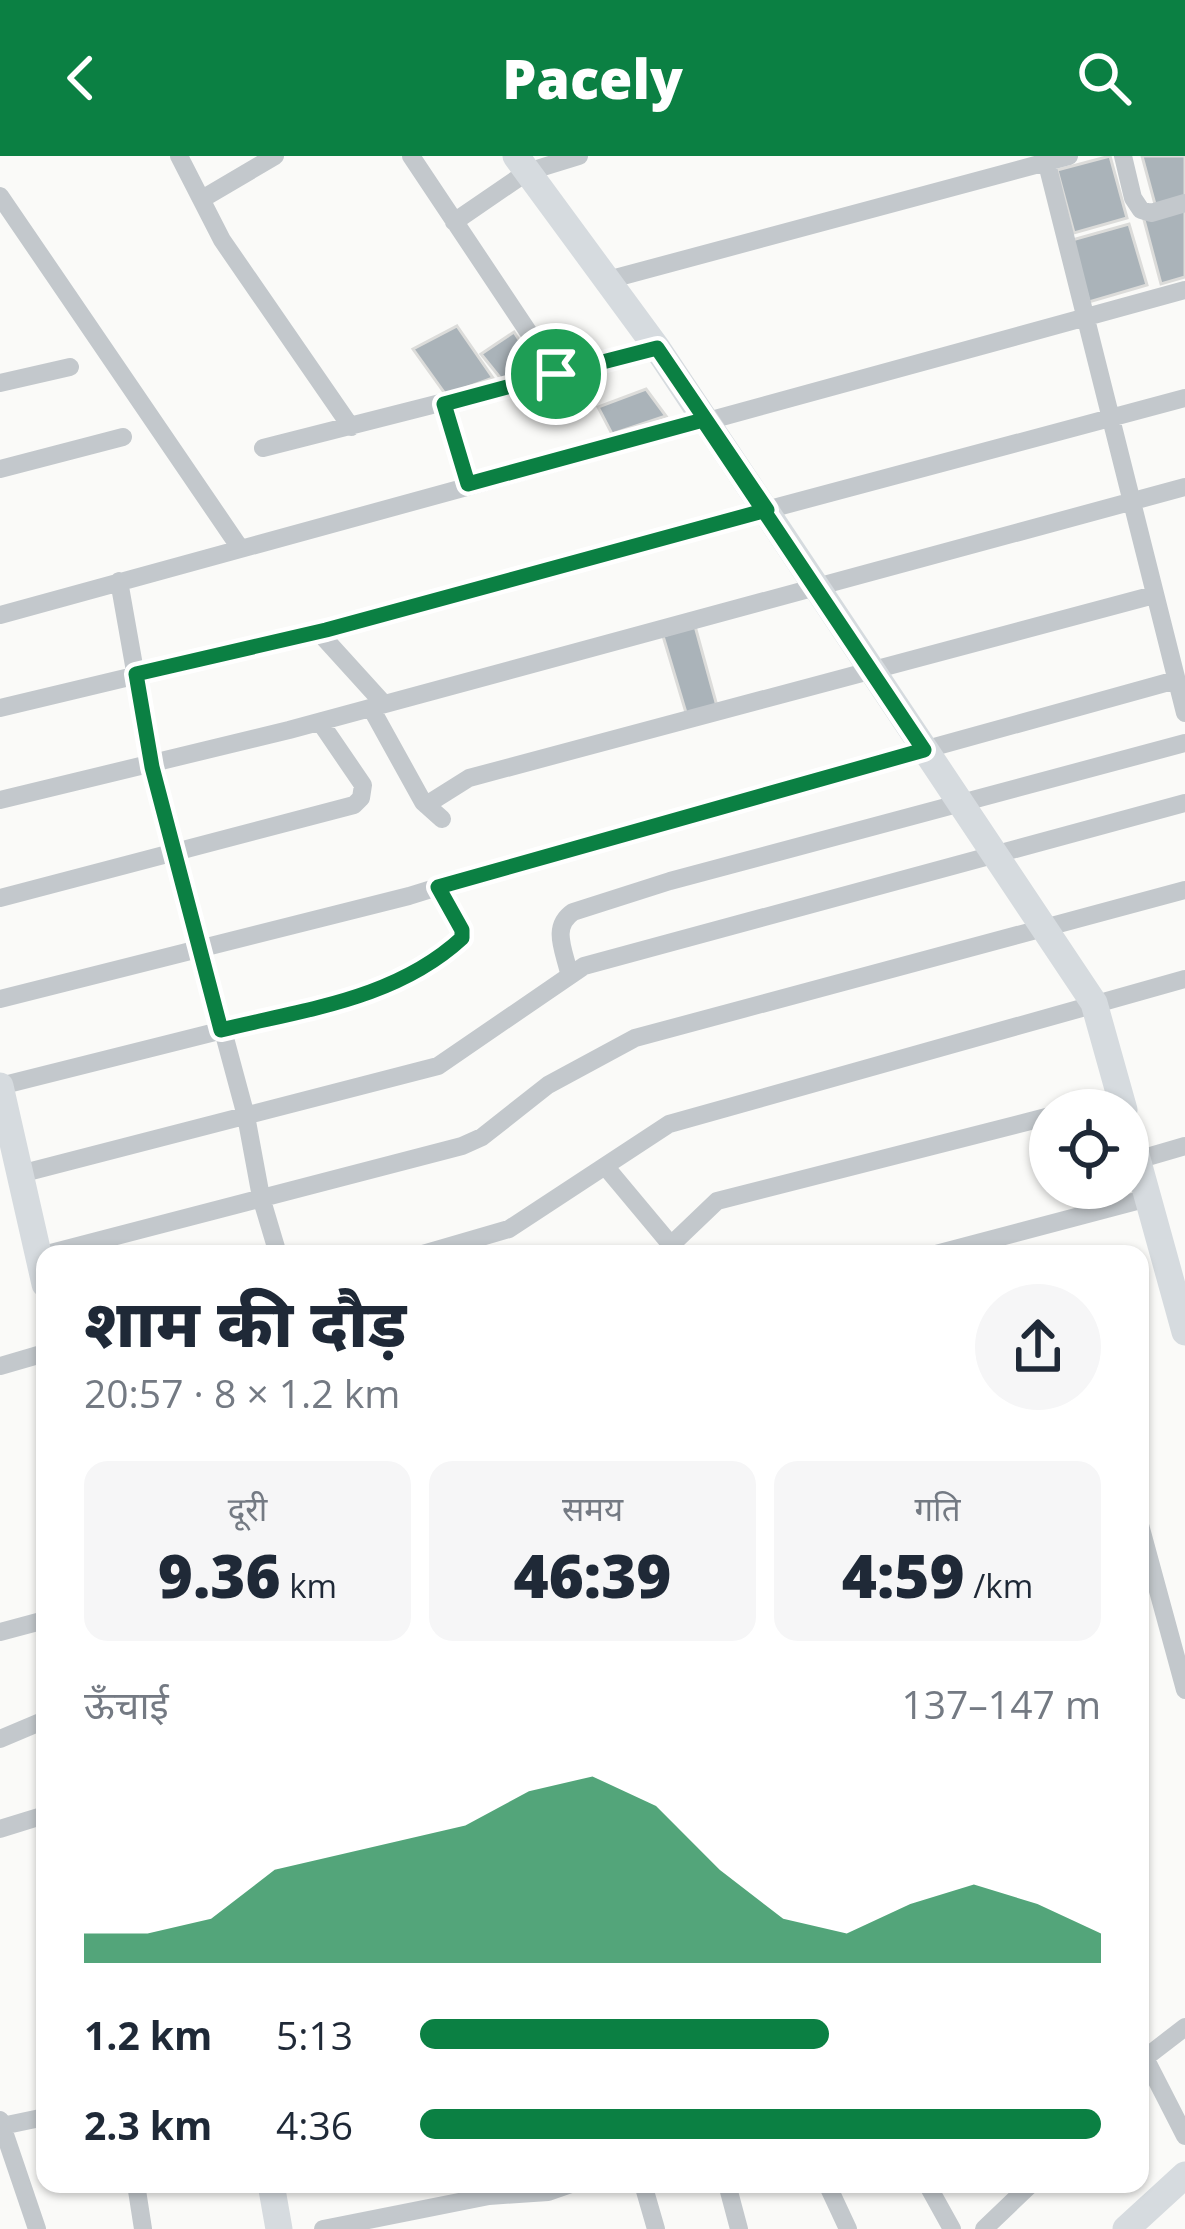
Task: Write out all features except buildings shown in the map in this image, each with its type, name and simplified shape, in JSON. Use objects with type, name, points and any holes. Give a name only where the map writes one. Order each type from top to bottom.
[{"type":"street","points":[[179,156],[222,240],[351,428]]},
{"type":"street","points":[[202,199],[275,156]]},
{"type":"street","points":[[411,156],[556,374]]},
{"type":"street","points":[[454,221],[522,164],[579,156]]},
{"type":"street","points":[[604,281],[1069,156]]},
{"type":"street","points":[[1123,156],[1133,198],[1141,210],[1151,213],[1185,203]]},
{"type":"street","points":[[1046,159],[1185,713]]},
{"type":"street","points":[[522,164],[657,348],[1094,1003],[1118,1089]]},
{"type":"street","points":[[0,196],[240,548]]},
{"type":"street","points":[[0,614],[1185,290]]},
{"type":"street","points":[[263,448],[657,348]]},
{"type":"street","points":[[0,382],[70,367]]},
{"type":"street","points":[[0,708],[326,630],[1185,398]]},
{"type":"street","points":[[444,404],[468,484]]},
{"type":"street","points":[[0,469],[124,437]]},
{"type":"street","points":[[0,800],[320,722],[1185,487]]},
{"type":"street","points":[[119,581],[152,764],[246,1116],[275,1245]]},
{"type":"street","points":[[425,805],[469,778],[1154,596]]},
{"type":"street","points":[[326,630],[325,639],[377,706],[425,805],[442,819]]},
{"type":"street","points":[[0,998],[438,887],[1176,680]]},
{"type":"street","points":[[0,898],[354,805],[361,798],[363,784],[320,722]]},
{"type":"street","points":[[569,973],[559,929],[573,912],[670,881],[1185,743]]},
{"type":"street","points":[[20,1174],[438,1066],[569,973],[1185,803]]},
{"type":"street","points":[[39,1245],[0,1086],[375,992],[417,973],[462,938],[438,887]]},
{"type":"street","points":[[101,1245],[261,1197],[462,1146],[482,1137],[582,1064],[635,1038],[1185,890]]},
{"type":"street","points":[[454,1245],[509,1229],[669,1124],[1185,979]]},
{"type":"street","points":[[676,1245],[716,1201],[1029,1121]]},
{"type":"street","points":[[1149,1156],[1185,1146]]},
{"type":"street","points":[[605,1166],[669,1245]]},
{"type":"street","points":[[1149,1201],[1183,1314]]},
{"type":"street","points":[[970,1245],[1106,1209]]},
{"type":"street","points":[[0,1366],[36,1356]]},
{"type":"street","points":[[1149,1558],[1185,1690]]},
{"type":"street","points":[[0,1632],[36,1622]]},
{"type":"street","points":[[0,1739],[36,1724]]},
{"type":"street","points":[[0,1829],[36,1818]]},
{"type":"street","points":[[1149,2049],[1185,2027]]},
{"type":"street","points":[[1149,2065],[1185,2135]]},
{"type":"street","points":[[36,2117],[1,2123],[37,2229]]},
{"type":"street","points":[[1126,2229],[1185,2175]]},
{"type":"street","points":[[0,2184],[20,2177]]},
{"type":"street","points":[[137,2193],[143,2229]]},
{"type":"street","points":[[273,2193],[279,2229]]},
{"type":"street","points":[[323,2229],[489,2196],[533,2193]]},
{"type":"street","points":[[646,2193],[656,2229]]},
{"type":"street","points":[[730,2193],[739,2229]]},
{"type":"street","points":[[831,2193],[848,2229]]},
{"type":"street","points":[[932,2193],[952,2229]]},
{"type":"street","points":[[984,2229],[1022,2193]]},
{"type":"route","points":[[556,374],[444,404],[468,484],[703,420],[767,510],[924,750],[438,887],[462,938],[417,973],[375,992],[221,1030],[152,767],[136,674],[326,630],[767,510],[657,348],[556,374]]}]
